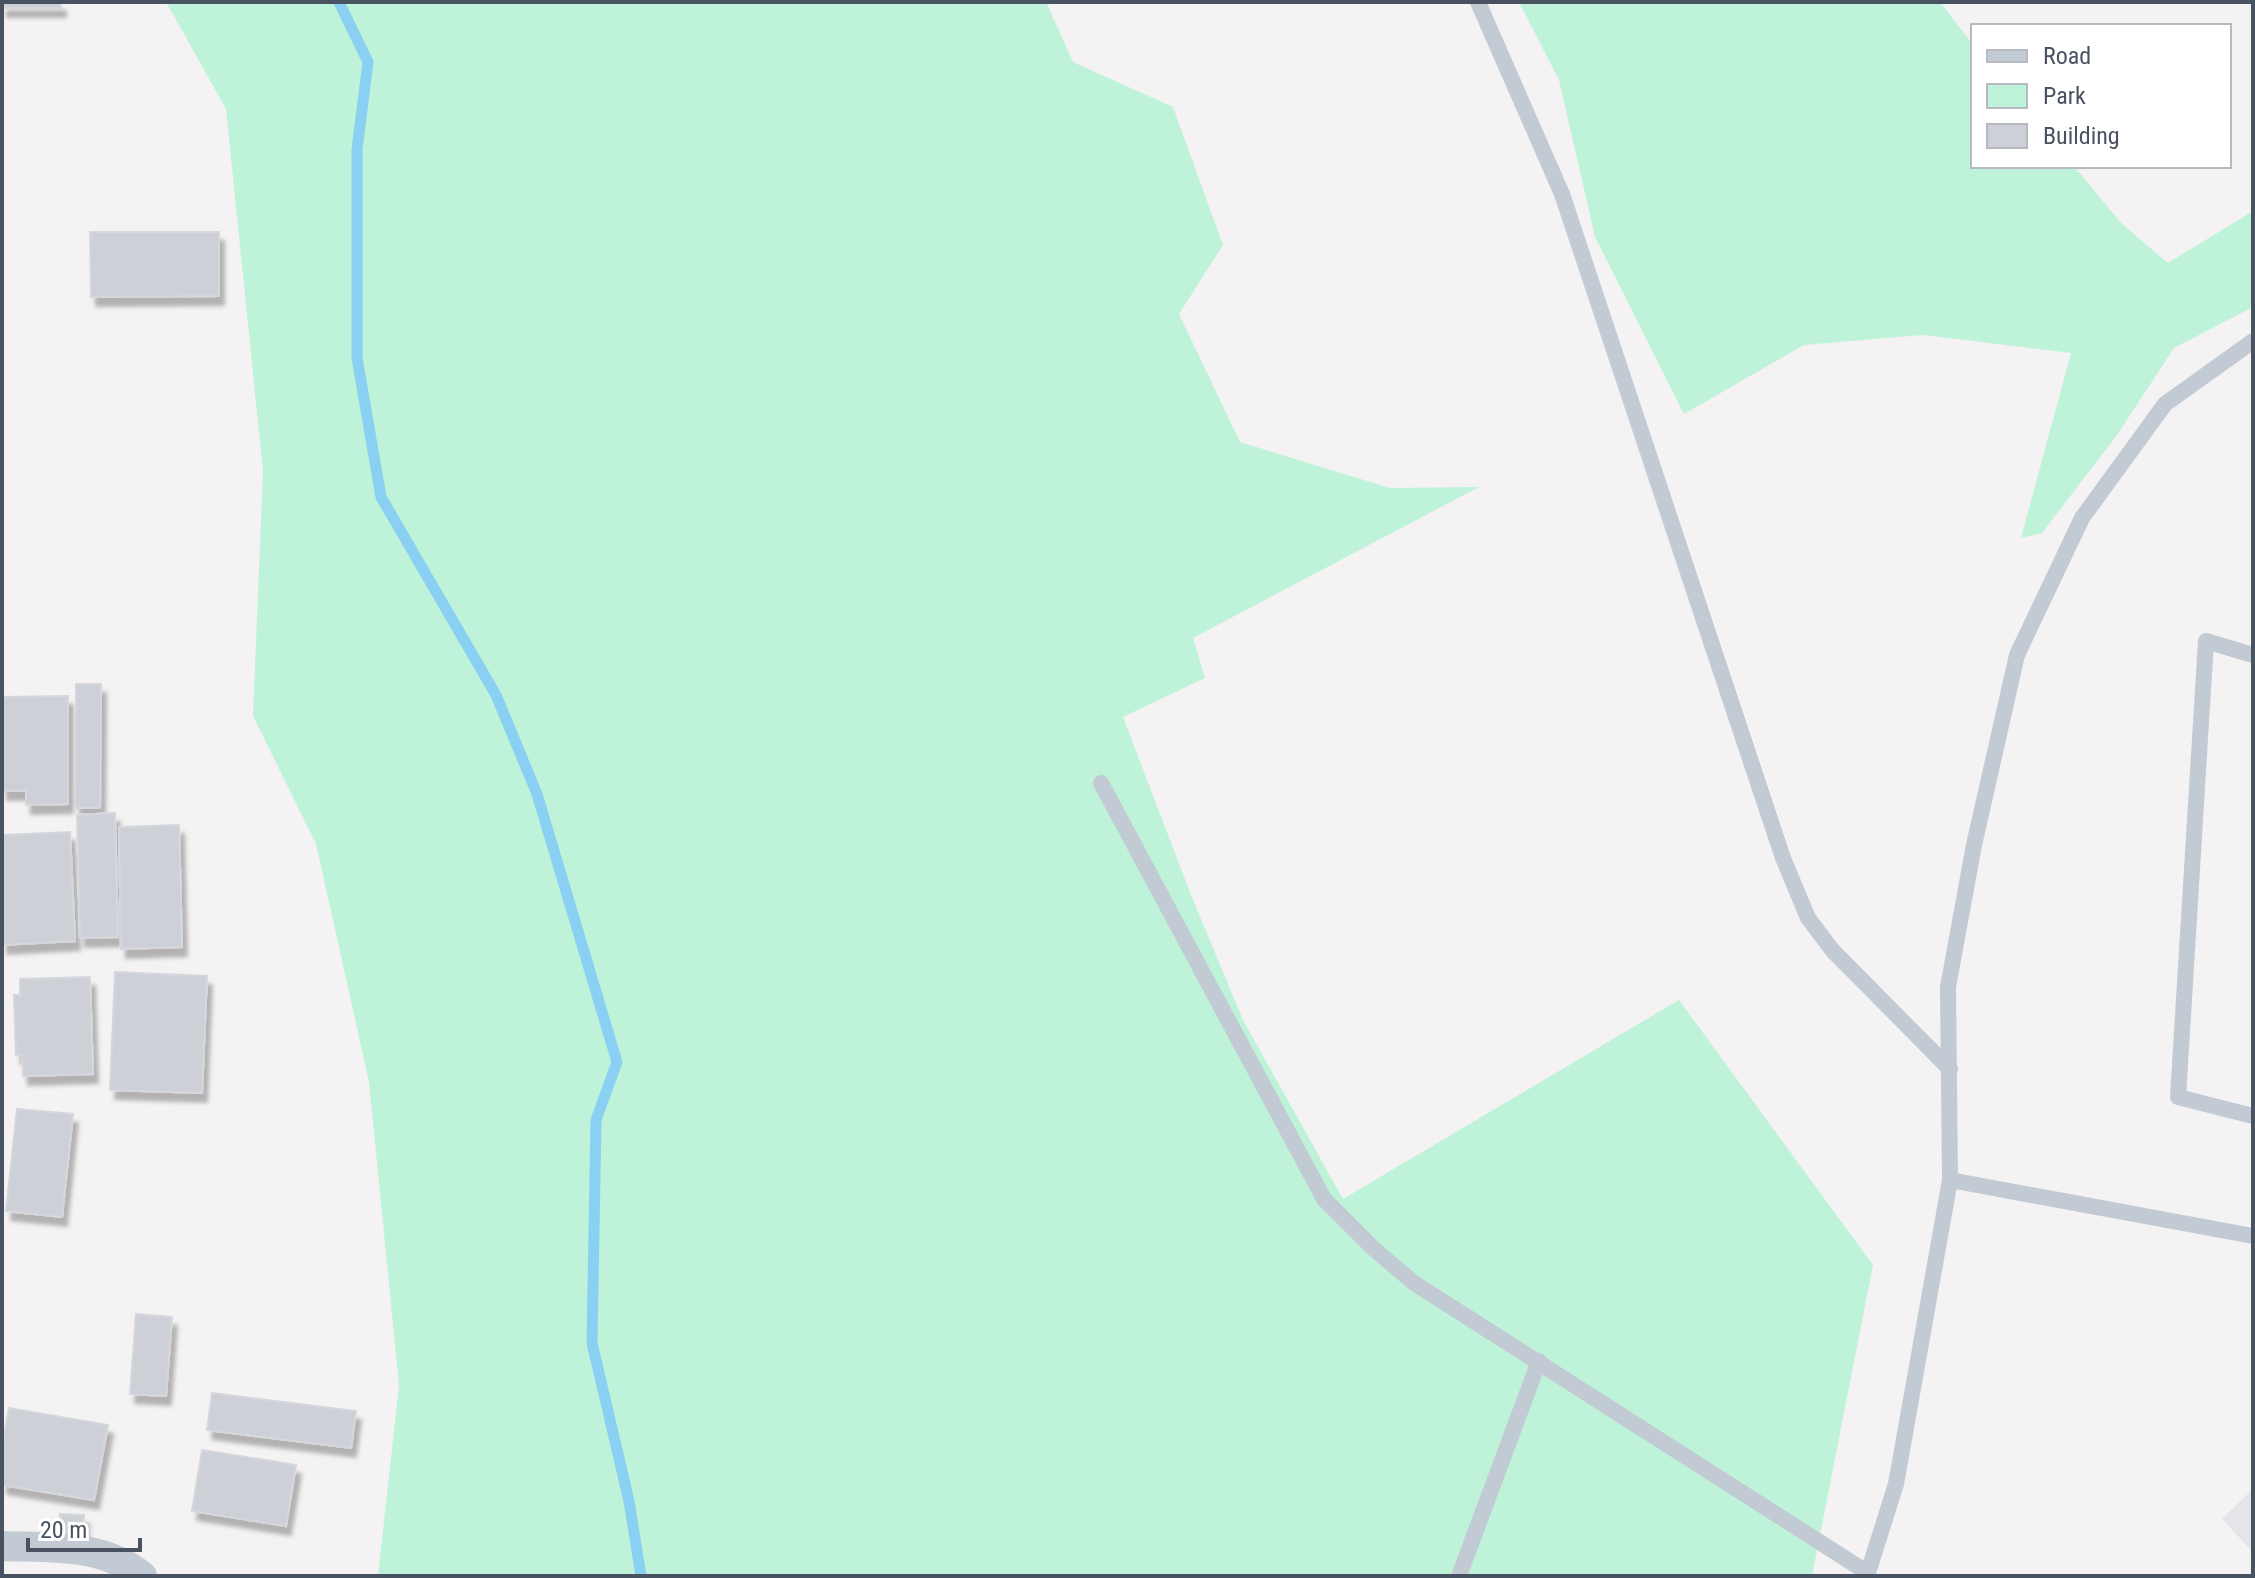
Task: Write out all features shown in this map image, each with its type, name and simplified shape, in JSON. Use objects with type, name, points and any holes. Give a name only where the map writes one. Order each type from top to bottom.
[{"type":"street","points":[[2,1546],[80,1549],[124,1561],[142,1576]]},
{"type":"lane","points":[[1478,2],[1562,194],[1783,858],[1808,918],[1833,951],[1950,1069]]},
{"type":"lane","points":[[1101,783],[1324,1199],[1374,1249],[1414,1283],[1868,1575],[1896,1484],[1950,1180],[1948,987],[1974,845],[2017,655],[2082,518],[2165,404],[2253,341]]},
{"type":"lane","points":[[2253,655],[2206,641],[2178,1097],[2253,1116]]},
{"type":"lane","points":[[1950,1180],[2253,1236]]},
{"type":"lane","points":[[1459,1576],[1539,1361]]},
{"type":"shaded area","points":[[2253,1489],[2253,1552],[2222,1519]]},
{"type":"green space","points":[[166,2],[1046,2],[1073,62],[1173,107],[1223,245],[1179,314],[1240,442],[1390,488],[1479,487],[1193,638],[1205,678],[1123,717],[1243,1020],[1343,1199],[1679,1000],[1873,1265],[1812,1576],[378,1576],[399,1385],[369,1082],[316,844],[253,716],[263,471],[226,109]]},
{"type":"green space","points":[[1519,2],[1940,2],[1971,42],[1971,168],[2076,168],[2121,223],[2168,263],[2253,211],[2253,307],[2174,348],[2117,435],[2042,533],[2021,538],[2071,353],[1923,335],[1804,345],[1684,414],[1595,237],[1559,80]]},
{"type":"building","points":[[2,2],[61,2],[61,8],[2,8]]},
{"type":"building","points":[[90,232],[219,232],[219,296],[91,297]]},
{"type":"building","points":[[76,684],[101,684],[100,808],[75,808]]},
{"type":"building","points":[[68,696],[68,804],[26,805],[26,791],[2,791],[2,697]]},
{"type":"building","points":[[115,813],[118,937],[80,938],[77,815]]},
{"type":"building","points":[[179,825],[182,947],[121,949],[119,827]]},
{"type":"building","points":[[70,832],[75,941],[2,945],[2,835]]},
{"type":"building","points":[[115,972],[207,976],[202,1093],[110,1090]]},
{"type":"building","points":[[90,977],[93,1074],[23,1076],[22,1055],[16,1055],[14,995],[20,995],[20,979]]},
{"type":"building","points":[[17,1109],[73,1114],[62,1217],[6,1211]]},
{"type":"building","points":[[136,1314],[172,1317],[166,1396],[130,1394]]},
{"type":"building","points":[[212,1393],[356,1411],[351,1448],[207,1430]]},
{"type":"building","points":[[9,1408],[108,1425],[94,1500],[2,1485],[2,1447]]},
{"type":"building","points":[[202,1450],[296,1465],[286,1526],[192,1511]]},
{"type":"building","points":[[60,1514],[84,1515],[83,1540],[59,1540]]},
{"type":"waterway","points":[[339,2],[368,62],[357,149],[357,358],[381,497],[496,695],[537,794],[617,1062],[596,1120],[592,1343],[629,1501],[641,1576]]}]
